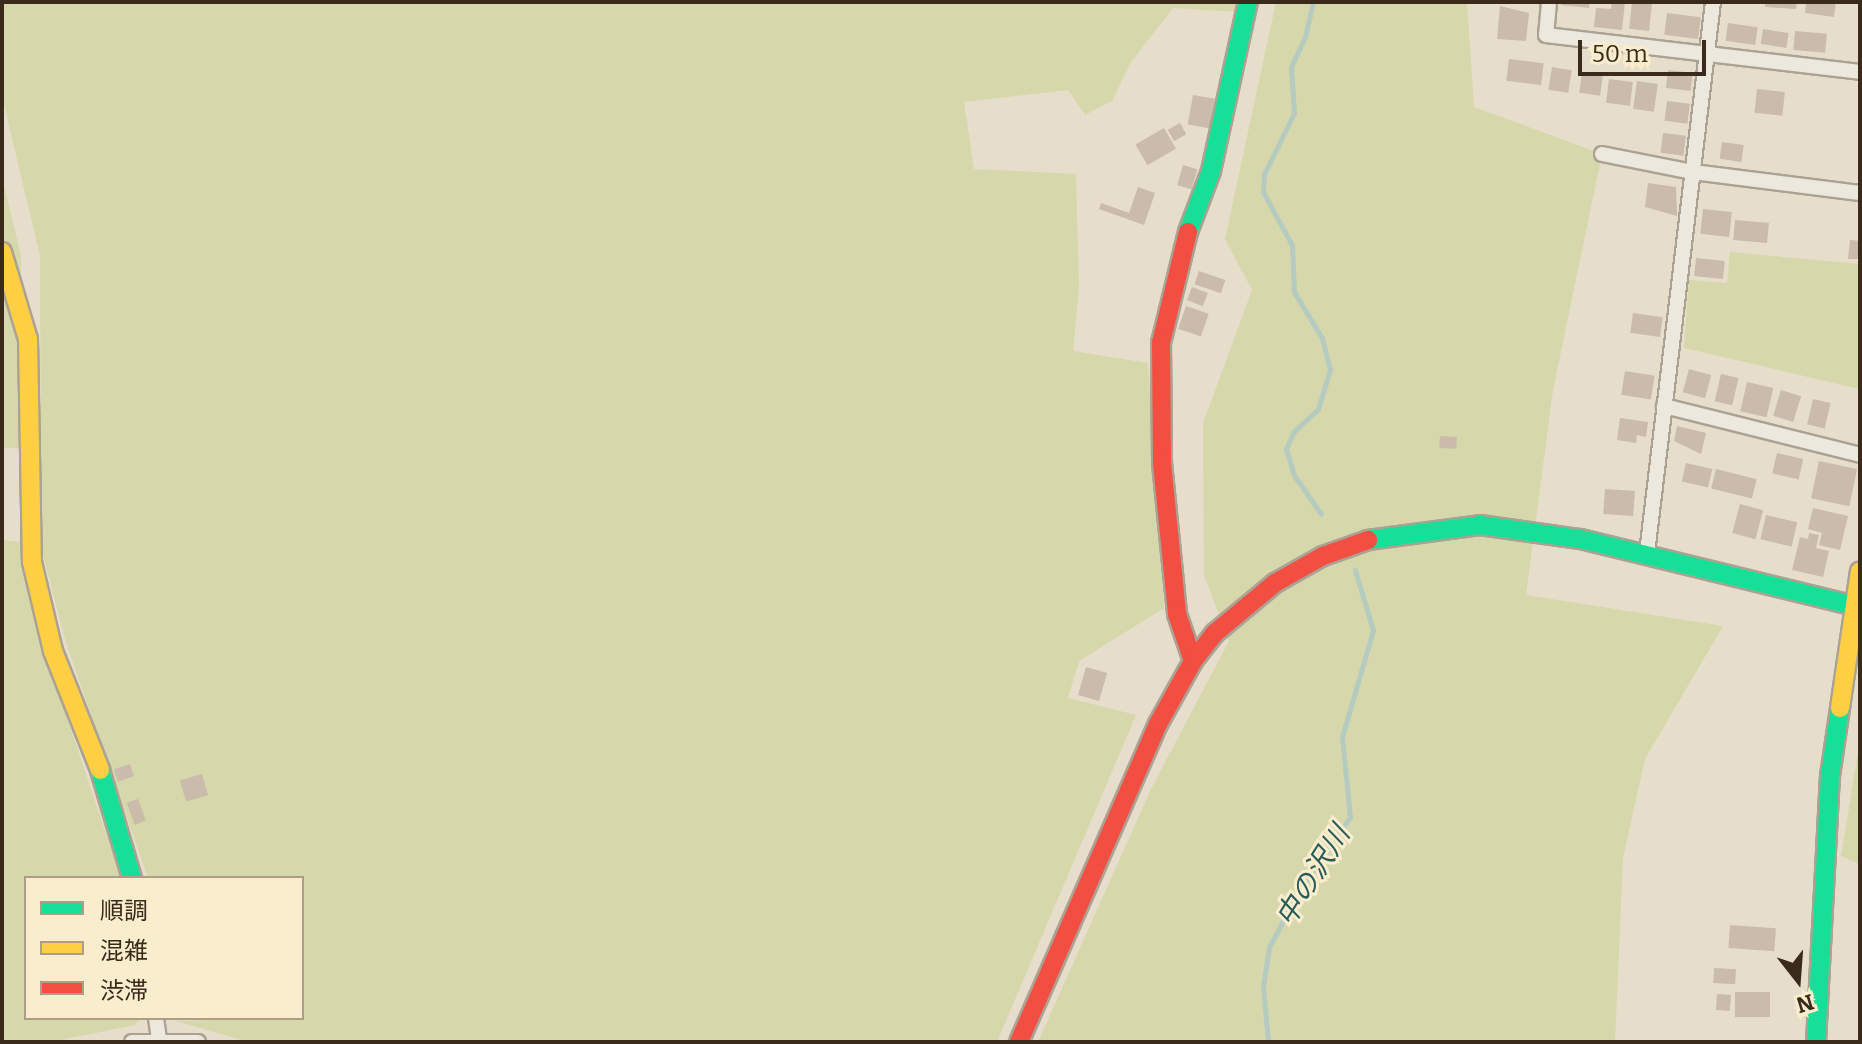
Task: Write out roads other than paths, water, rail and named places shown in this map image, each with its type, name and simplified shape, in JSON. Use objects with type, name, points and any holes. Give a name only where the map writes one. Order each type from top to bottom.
[{"type":"street","points":[[1193,661],[1176,599],[1162,463],[1161,343],[1178,258],[1211,171],[1240,20],[1248,2]]},
{"type":"street","points":[[1549,2],[1546,35],[1860,72]]},
{"type":"street","points":[[1647,553],[1713,2]]},
{"type":"street","points":[[1602,154],[1693,172],[1860,193]]},
{"type":"street","points":[[2,252],[28,339],[32,562],[53,651],[112,801],[131,876]]},
{"type":"street","points":[[1664,406],[1860,455]]},
{"type":"street","points":[[1019,1042],[1158,724],[1193,661],[1215,633],[1275,583],[1323,556],[1373,538],[1480,525],[1647,553],[1857,606]]},
{"type":"street","points":[[1816,1042],[1821,870],[1860,571]]},
{"type":"street","points":[[156,1020],[159,1039]]},
{"type":"street","points":[[132,1042],[159,1039],[198,1042]]},
{"type":"waterway","name":"中の沢川","points":[[1313,2],[1305,37],[1291,67],[1294,113],[1264,174],[1263,192],[1292,245],[1294,292],[1322,338],[1330,370],[1318,409],[1294,431],[1286,449],[1294,475],[1321,514]]},
{"type":"waterway","name":"中の沢川","points":[[1268,1042],[1263,986],[1269,947],[1299,891],[1350,817],[1342,737],[1373,630],[1355,570]]}]
